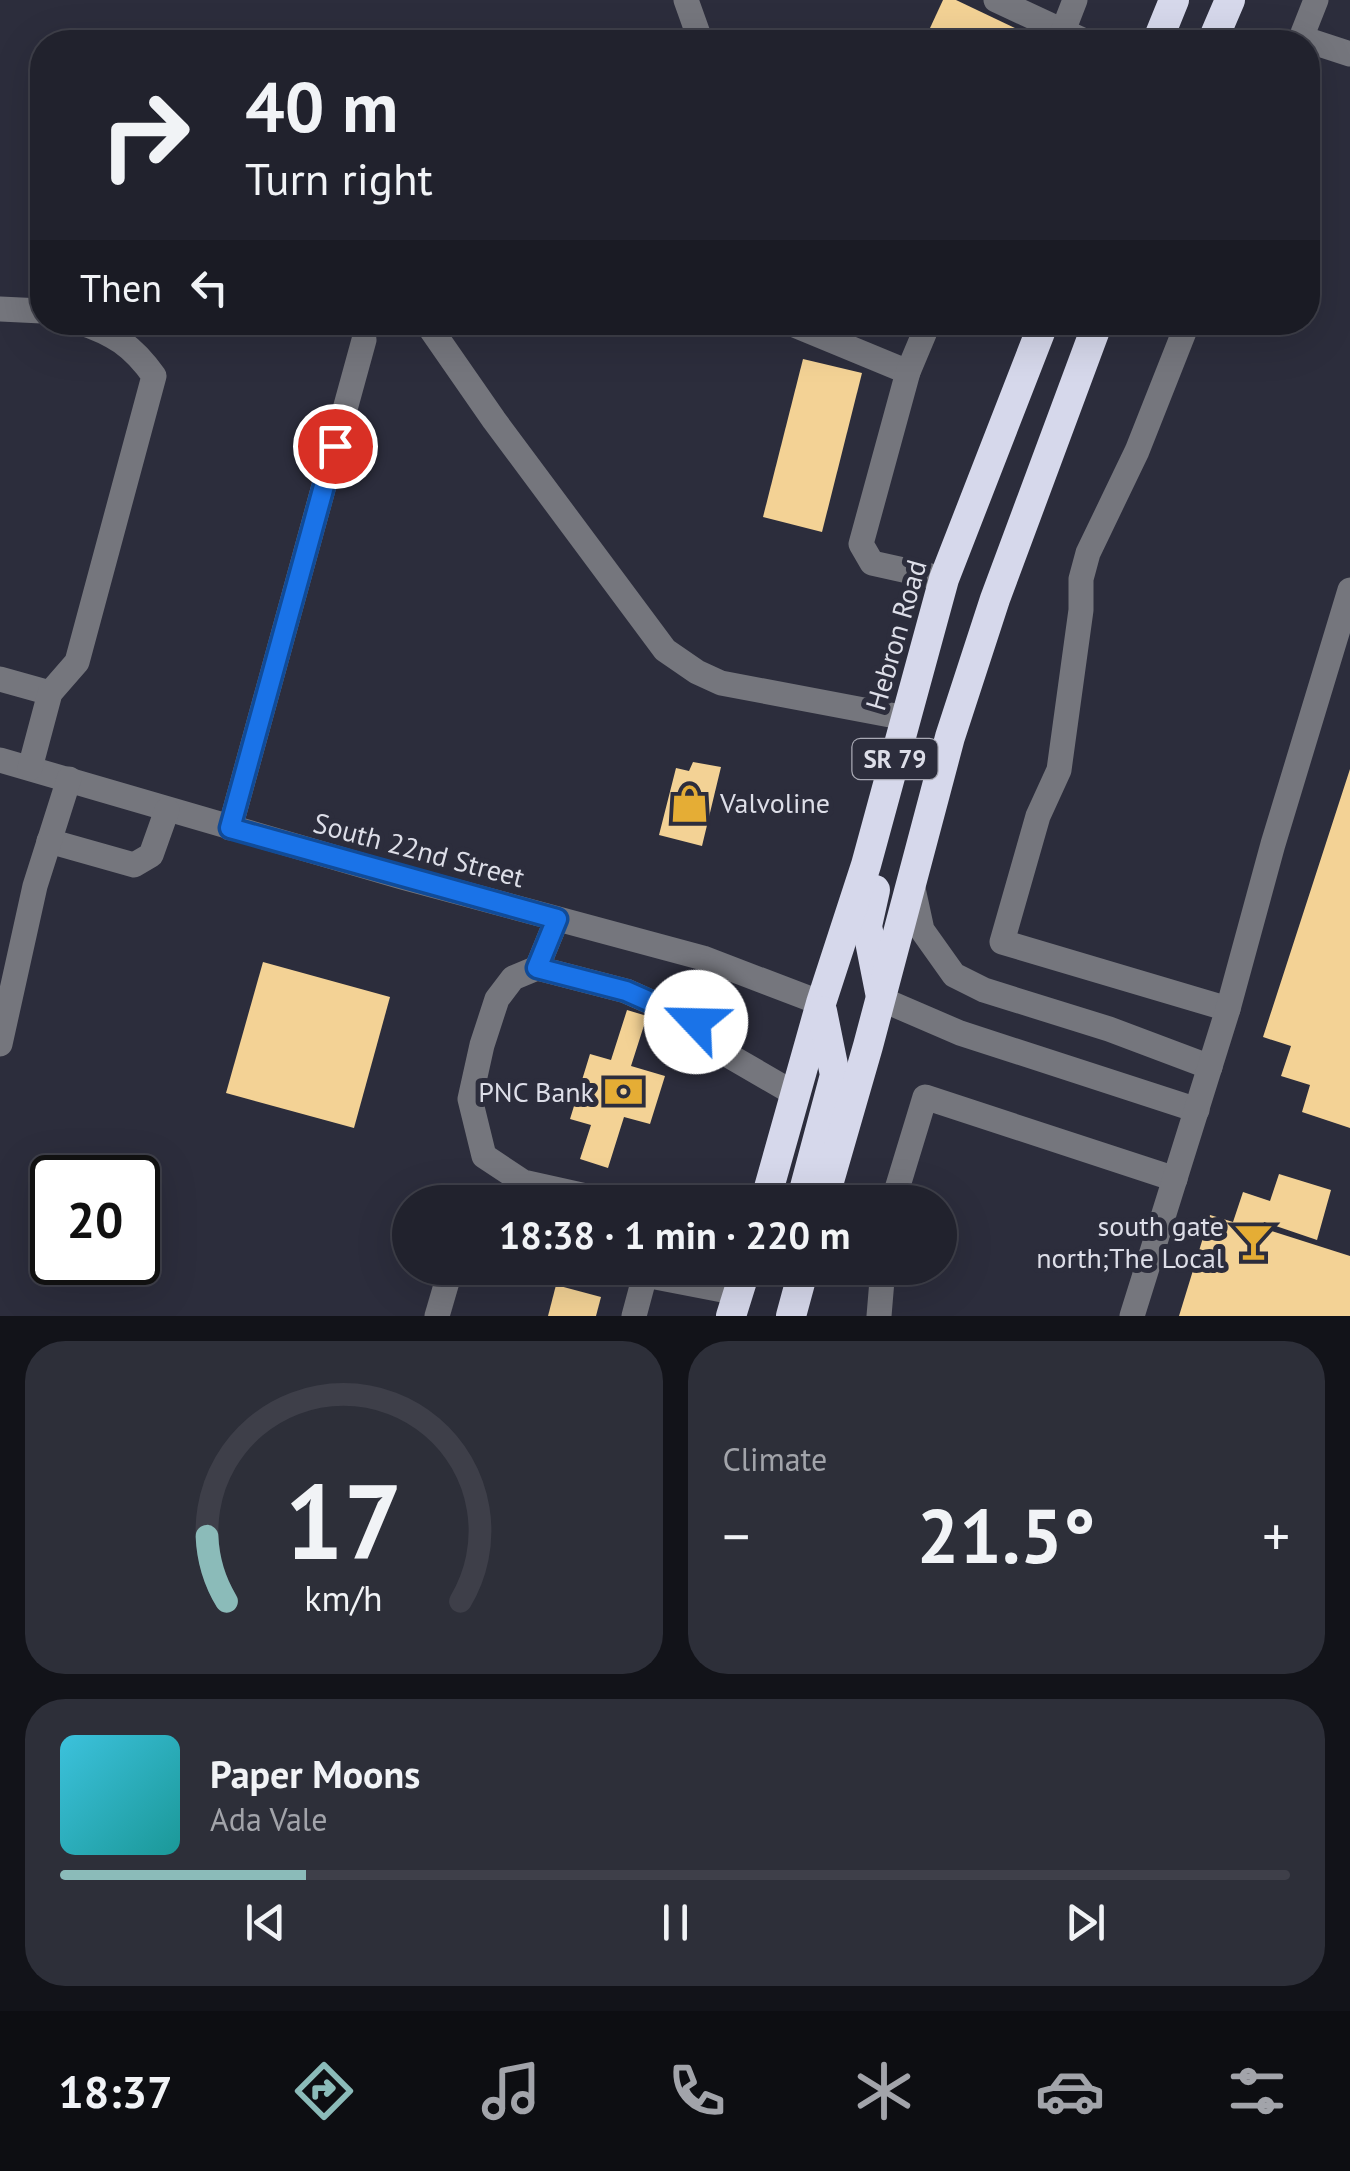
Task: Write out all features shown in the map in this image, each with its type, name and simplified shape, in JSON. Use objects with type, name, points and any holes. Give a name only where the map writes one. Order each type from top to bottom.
[{"type":"highway","points":[[1161,30],[1174,0]]},
{"type":"highway","points":[[1217,30],[1230,0]]},
{"type":"highway","name":"Hebron Road","points":[[770,1185],[820,1004],[866,866],[944,580],[1039,335]]},
{"type":"highway","name":"SR 79","points":[[828,1185],[950,737],[995,598],[1093,335]]},
{"type":"highway","points":[[881,999],[866,926],[878,872],[939,674],[930,632]]},
{"type":"highway","points":[[806,1185],[835,1075],[820,1004]]},
{"type":"street","points":[[686,0],[697,30]]},
{"type":"street","points":[[996,0],[1061,30]]},
{"type":"street","points":[[1063,30],[1075,0]]},
{"type":"street","points":[[1304,30],[1316,0]]},
{"type":"street","points":[[1320,46],[1350,54]]},
{"type":"street","points":[[0,309],[30,310]]},
{"type":"street","points":[[30,768],[50,692],[77,662],[154,376],[141,357],[112,335]]},
{"type":"street","points":[[435,335],[665,650],[721,683],[906,718]]},
{"type":"street","points":[[818,335],[908,372]]},
{"type":"street","points":[[924,335],[908,372],[861,544],[872,563],[944,580]]},
{"type":"street","points":[[1183,335],[1137,451],[1088,553],[1081,579],[1081,610],[1059,770],[1038,816],[1002,942],[1228,1009]]},
{"type":"street","points":[[230,828],[364,340]]},
{"type":"street","points":[[1132,1316],[1228,1009],[1350,590]]},
{"type":"street","points":[[0,678],[50,692]]},
{"type":"street","name":"South 22nd Street","points":[[0,760],[230,828],[703,958],[820,1004]]},
{"type":"street","points":[[0,1044],[35,886],[69,779]]},
{"type":"street","points":[[49,842],[134,865],[151,854],[167,810]]},
{"type":"street","points":[[912,883],[922,930],[954,975],[984,990],[1210,1068]]},
{"type":"street","points":[[537,968],[557,919]]},
{"type":"street","points":[[536,1185],[523,1182],[484,1156],[470,1099],[497,1000],[513,978],[537,968],[626,991],[696,1022],[726,1054],[795,1094]]},
{"type":"street","points":[[881,999],[960,1034],[1197,1110]]},
{"type":"street","points":[[898,1185],[925,1097],[1175,1180]]},
{"type":"street","points":[[437,1316],[446,1285]]},
{"type":"street","points":[[634,1285],[634,1316]]},
{"type":"street","points":[[703,1285],[738,1292]]},
{"type":"street","points":[[879,1316],[882,1285]]},
{"type":"building","points":[[943,0],[956,0],[1019,30],[929,30]]},
{"type":"building","points":[[803,359],[862,373],[822,532],[763,517]]},
{"type":"building","name":"Valvoline","points":[[693,762],[721,767],[702,846],[659,835],[676,768],[689,771]]},
{"type":"building","points":[[1350,769],[1350,1128],[1302,1112],[1310,1085],[1281,1076],[1291,1046],[1263,1037]]},
{"type":"building","points":[[263,962],[390,997],[354,1128],[226,1093]]},
{"type":"building","points":[[627,1010],[647,1016],[631,1066],[665,1076],[650,1124],[624,1117],[608,1168],[580,1159],[591,1125],[570,1119],[590,1054],[611,1060]]},
{"type":"building","name":"south gate north;The Local","points":[[1279,1174],[1331,1190],[1317,1240],[1264,1222],[1262,1228],[1350,1256],[1350,1316],[1179,1316],[1210,1215],[1233,1222],[1243,1192],[1270,1201]]},
{"type":"building","points":[[556,1285],[601,1297],[596,1316],[548,1316]]},
{"type":"place","name":"Valvoline","points":[[690,803]]},
{"type":"place","name":"PNC Bank","points":[[624,1092]]},
{"type":"place","name":"south gate north;The Local","points":[[1254,1242]]},
{"type":"route","points":[[335,446],[230,828],[557,919],[537,968],[626,991],[696,1022]]}]
